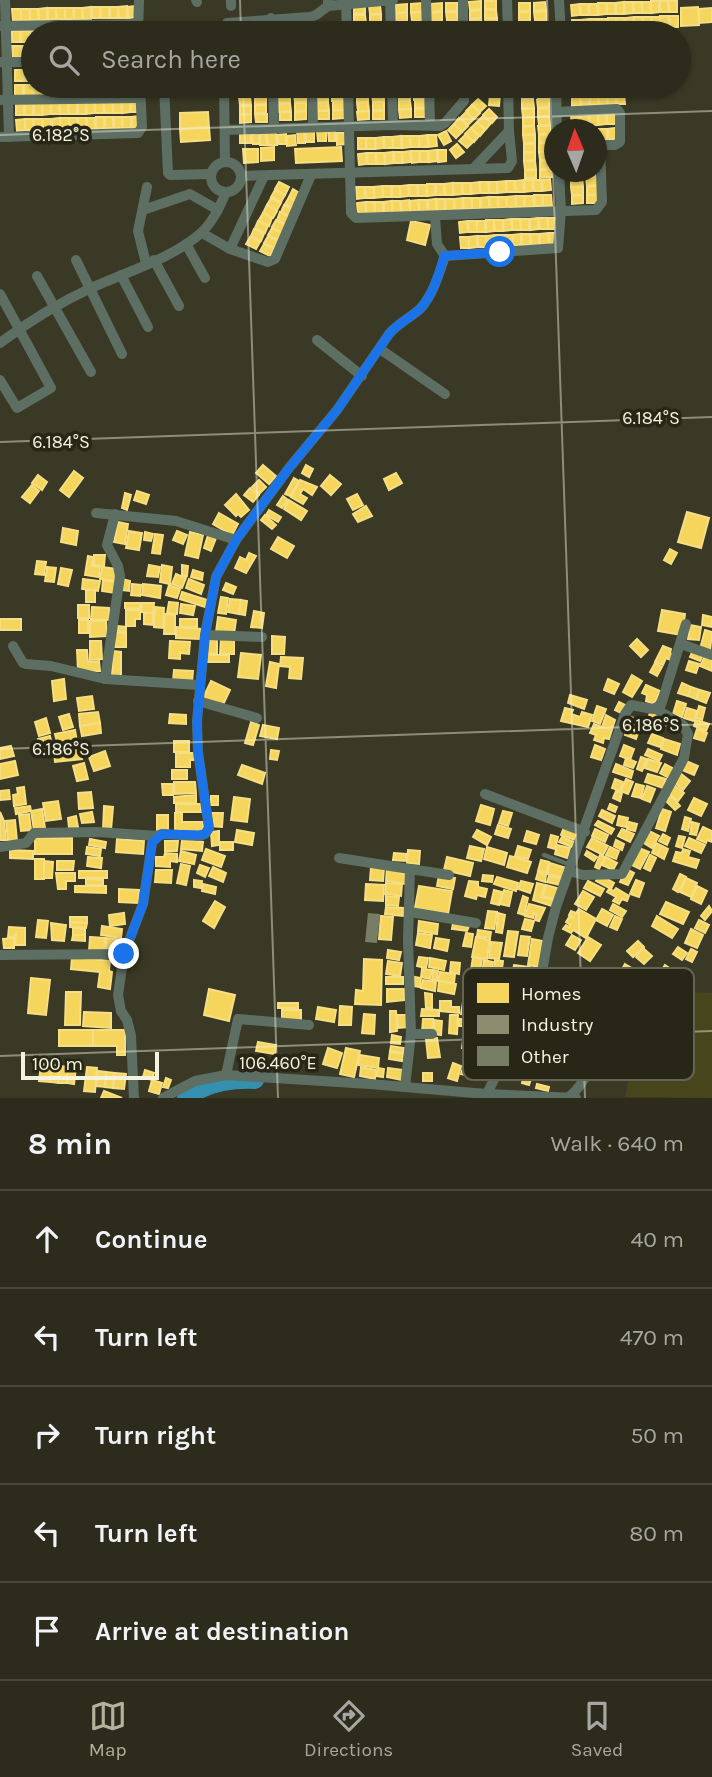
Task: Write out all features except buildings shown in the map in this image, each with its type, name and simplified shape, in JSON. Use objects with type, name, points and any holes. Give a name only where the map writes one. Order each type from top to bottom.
[{"type":"street","points":[[4,100],[140,98],[142,127],[134,134],[4,137],[3,26],[5,0]]},
{"type":"street","points":[[138,21],[139,0]]},
{"type":"street","points":[[245,21],[310,17],[316,15],[328,3],[392,0],[391,21]]},
{"type":"street","points":[[426,0],[427,21]]},
{"type":"street","points":[[463,0],[463,21]]},
{"type":"street","points":[[507,0],[508,21]]},
{"type":"street","points":[[559,0],[560,21]]},
{"type":"street","points":[[346,3],[347,21]]},
{"type":"street","points":[[310,17],[310,21]]},
{"type":"street","points":[[3,26],[21,26]]},
{"type":"street","points":[[3,62],[21,62]]},
{"type":"street","points":[[164,98],[167,173],[211,174]]},
{"type":"street","points":[[225,98],[225,162]]},
{"type":"street","points":[[273,98],[274,128]]},
{"type":"street","points":[[312,98],[313,127]]},
{"type":"street","points":[[348,98],[351,213],[354,217],[590,211],[601,206],[601,182]]},
{"type":"street","points":[[392,98],[393,125]]},
{"type":"street","points":[[429,98],[430,125]]},
{"type":"street","points":[[226,130],[442,125],[462,105],[464,98]]},
{"type":"street","points":[[241,176],[504,169],[511,166],[509,98]]},
{"type":"street","points":[[556,98],[557,119]]},
{"type":"street","points":[[557,112],[617,109],[620,113],[620,142],[607,145]]},
{"type":"street","points":[[474,168],[509,131]]},
{"type":"street","points":[[225,162],[234,164],[241,176],[239,184],[226,192],[214,186],[211,174],[214,167],[225,162]]},
{"type":"street","points":[[202,233],[230,249],[268,262],[274,261],[311,175]]},
{"type":"street","points":[[230,249],[264,176]]},
{"type":"street","points":[[444,256],[558,248],[561,211],[560,182]]},
{"type":"street","points":[[148,187],[138,231],[150,262],[179,306]]},
{"type":"street","points":[[0,343],[54,308],[186,244],[202,233],[218,211],[226,192]]},
{"type":"street","points":[[143,210],[190,194],[218,211]]},
{"type":"street","points":[[0,847],[26,843],[34,833],[98,832],[157,836],[205,834],[209,828],[198,752],[198,701],[205,635],[216,577],[236,540],[289,468],[337,410],[398,324],[424,305],[444,256],[437,244],[435,217]]},
{"type":"street","points":[[186,244],[205,278]]},
{"type":"street","points":[[76,260],[122,354]]},
{"type":"street","points":[[121,275],[148,327]]},
{"type":"street","points":[[37,276],[90,372]]},
{"type":"street","points":[[0,294],[51,388],[17,408],[0,380]]},
{"type":"street","points":[[317,340],[362,376]]},
{"type":"street","points":[[380,349],[445,394]]},
{"type":"street","points":[[96,513],[176,521],[236,540]]},
{"type":"street","points":[[105,679],[120,576],[107,545],[114,514]]},
{"type":"street","points":[[656,709],[661,705],[667,688],[686,624]]},
{"type":"street","points":[[205,635],[262,637]]},
{"type":"street","points":[[681,644],[712,655]]},
{"type":"street","points":[[13,646],[23,663],[51,666],[105,679],[199,685]]},
{"type":"street","points":[[198,701],[257,718]]},
{"type":"street","points":[[543,968],[548,938],[570,868],[629,706],[656,709],[680,723],[688,734],[684,758],[622,874],[583,875],[570,868]]},
{"type":"street","points":[[485,794],[585,832]]},
{"type":"street","points":[[134,1098],[131,1036],[118,995],[124,954],[143,904],[149,854],[157,836]]},
{"type":"street","points":[[339,858],[449,875]]},
{"type":"street","points":[[405,1087],[411,1034],[408,940],[410,869]]},
{"type":"street","points":[[410,912],[476,923]]},
{"type":"street","points":[[0,954],[124,954]]},
{"type":"street","points":[[226,1075],[238,1020],[309,1025]]},
{"type":"street","points":[[411,1034],[432,1034]]},
{"type":"street","points":[[163,1098],[195,1081],[226,1075],[405,1087],[486,1096],[576,1098]]},
{"type":"street","points":[[486,1096],[494,1080]]},
{"type":"street","points":[[569,1097],[585,1080]]},
{"type":"lane","points":[[544,855],[570,868]]},
{"type":"shaded area","points":[[694,992],[712,993],[712,1098],[625,1097],[629,1080],[694,1080]]},
{"type":"waterway","points":[[186,1098],[219,1083],[255,1080]]},
{"type":"route","points":[[124,954],[143,904],[152,843],[162,834],[199,835],[205,834],[209,828],[198,752],[197,722],[199,685],[212,591],[221,566],[236,540],[289,468],[337,410],[389,334],[424,305],[444,256],[500,252]]}]
